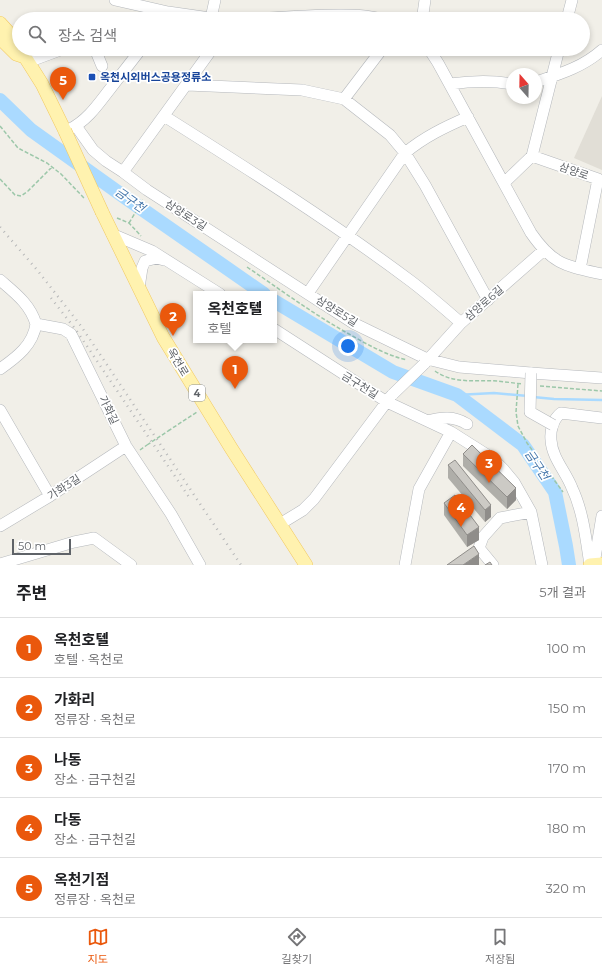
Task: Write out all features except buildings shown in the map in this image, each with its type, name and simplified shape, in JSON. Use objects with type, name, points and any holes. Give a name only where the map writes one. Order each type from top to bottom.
[{"type":"main road","points":[[0,23],[12,36]]},
{"type":"main road","name":"4","points":[[0,38],[12,50]]},
{"type":"main road","name":"4","points":[[25,56],[70,129],[107,214]]},
{"type":"main road","name":"옥천로","points":[[107,214],[112,234],[163,337],[205,407],[306,565]]},
{"type":"street","points":[[115,0],[155,12]]},
{"type":"street","points":[[214,12],[215,0]]},
{"type":"street","points":[[423,12],[425,0]]},
{"type":"street","points":[[569,12],[572,0]]},
{"type":"street","points":[[542,80],[573,70],[602,50]]},
{"type":"street","points":[[98,56],[102,66]]},
{"type":"street","points":[[70,129],[87,117],[96,107],[136,56]]},
{"type":"street","points":[[123,172],[207,56]]},
{"type":"street","points":[[344,99],[377,56]]},
{"type":"street","points":[[434,56],[531,233],[544,250],[551,257],[564,264],[602,274]]},
{"type":"street","points":[[504,182],[532,156],[557,56]]},
{"type":"street","points":[[450,84],[475,81],[506,83]]},
{"type":"street","points":[[187,85],[302,90],[344,99],[390,135],[405,153],[426,185],[488,300]]},
{"type":"street","points":[[164,116],[271,184],[348,236],[413,282],[461,323]]},
{"type":"street","name":"삼양로5길","points":[[468,117],[446,126],[426,137],[405,153],[308,293],[353,323],[426,362],[459,367],[602,378]]},
{"type":"street","name":"삼양로3길","points":[[70,129],[106,161],[147,190],[308,293]]},
{"type":"street","name":"삼양로","points":[[532,156],[598,179],[580,269]]},
{"type":"street","points":[[112,234],[152,251],[215,291]]},
{"type":"street","name":"삼양로6길","points":[[390,398],[426,362],[461,323],[544,250]]},
{"type":"street","points":[[139,288],[142,268],[145,261],[157,258],[170,262]]},
{"type":"street","points":[[0,280],[29,307],[36,324],[35,332],[24,351],[0,369]]},
{"type":"street","name":"가화길","points":[[36,324],[63,329],[71,334],[126,446],[171,514],[200,565]]},
{"type":"street","name":"금구천길","points":[[277,331],[428,421],[451,432],[492,458],[514,482],[531,512],[542,565]]},
{"type":"street","points":[[531,373],[530,412],[553,425]]},
{"type":"street","points":[[280,524],[303,510],[314,499],[390,398]]},
{"type":"street","points":[[0,410],[50,496]]},
{"type":"street","points":[[594,565],[573,488],[552,449],[551,433],[553,425],[561,413],[602,418]]},
{"type":"street","points":[[428,421],[437,418],[449,418],[461,420],[467,424]]},
{"type":"street","points":[[405,565],[419,489],[451,432]]},
{"type":"street","name":"가화3길","points":[[0,526],[50,496],[126,446]]},
{"type":"street","points":[[493,565],[479,548],[483,537],[500,518],[531,512]]},
{"type":"street","points":[[594,565],[602,516]]},
{"type":"street","points":[[0,564],[74,542],[94,538],[131,565]]},
{"type":"path","points":[[0,126],[18,148],[25,153],[47,163],[61,174],[87,202]]},
{"type":"path","points":[[0,179],[15,195],[21,196],[52,167]]},
{"type":"path","points":[[129,222],[142,201]]},
{"type":"path","points":[[107,214],[129,222],[145,240]]},
{"type":"path","points":[[518,384],[516,420],[520,432],[563,493]]},
{"type":"path","points":[[143,448],[205,407]]},
{"type":"shaded area","points":[[602,96],[602,170],[574,158]]},
{"type":"waterway","name":"금구천","points":[[0,100],[31,130],[260,291]]},
{"type":"waterway","name":"금구천","points":[[277,303],[393,372],[457,395],[523,445],[555,492],[569,565]]},
{"type":"waterway","name":"금구천","points":[[457,395],[494,393],[528,396]]},
{"type":"waterway","name":"금구천","points":[[533,397],[602,400]]},
{"type":"railway","points":[[0,227],[38,271],[81,326],[241,565]]},
{"type":"railway","points":[[51,298],[76,330],[191,500]]},
{"type":"place","name":"옥천시외버스공용정류소","points":[[92,77]]},
{"type":"place","name":"옥천기점","points":[[63,100]]},
{"type":"place","name":"가화리","points":[[173,336]]},
{"type":"place","name":"옥천호텔","points":[[235,389]]},
{"type":"place","name":"나동","points":[[489,483]]},
{"type":"place","name":"다동","points":[[461,527]]}]
